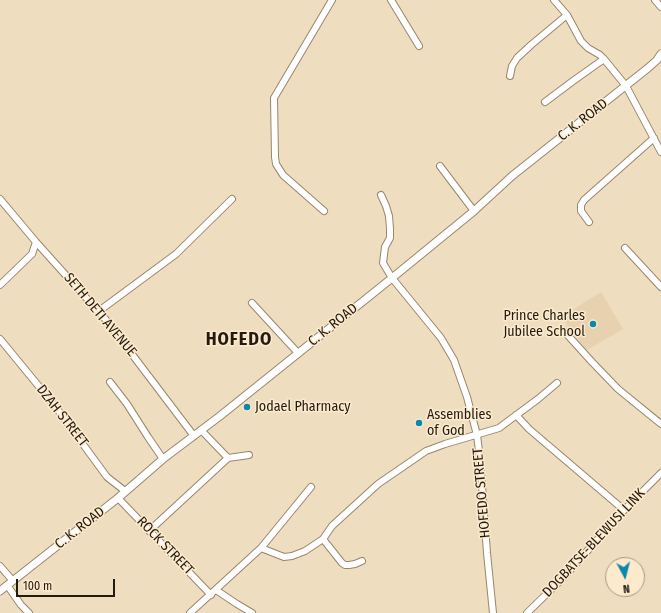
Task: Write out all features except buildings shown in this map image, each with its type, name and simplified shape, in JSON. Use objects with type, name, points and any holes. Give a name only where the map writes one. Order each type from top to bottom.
[{"type":"street","points":[[324,211],[283,175],[276,164],[274,98],[332,0]]},
{"type":"street","points":[[391,0],[419,46]]},
{"type":"street","points":[[554,0],[567,15],[582,41],[588,48],[600,55],[626,86],[661,152]]},
{"type":"street","points":[[655,0],[661,7]]},
{"type":"street","points":[[510,76],[512,66],[517,58],[567,15]]},
{"type":"street","name":"C. K. ROAD","points":[[0,591],[118,498],[163,459],[298,354],[392,278],[474,211],[512,176],[653,64],[661,54]]},
{"type":"street","points":[[545,102],[604,60]]},
{"type":"street","points":[[589,222],[581,212],[581,206],[584,200],[654,138]]},
{"type":"street","points":[[440,166],[474,211]]},
{"type":"street","name":"HOFEDO STREET","points":[[381,195],[386,206],[390,229],[390,238],[385,247],[383,263],[392,278],[442,338],[454,360],[477,435],[493,613]]},
{"type":"street","name":"SETH DETI AVENUE","points":[[0,199],[36,242],[99,311],[194,436]]},
{"type":"street","points":[[99,311],[176,254],[232,199]]},
{"type":"street","points":[[0,285],[32,254],[36,242]]},
{"type":"street","points":[[625,248],[661,287]]},
{"type":"street","points":[[252,303],[298,354]]},
{"type":"street","points":[[564,331],[618,389],[661,424]]},
{"type":"street","name":"DZAH STREET","points":[[0,340],[55,406],[107,477],[125,491]]},
{"type":"street","points":[[110,382],[127,404],[163,459]]},
{"type":"street","points":[[261,548],[284,557],[292,556],[305,551],[322,539],[332,526],[378,484],[426,451],[499,428],[557,383]]},
{"type":"street","points":[[516,415],[529,429],[624,510]]},
{"type":"street","points":[[201,430],[228,458]]},
{"type":"street","points":[[149,531],[228,458],[249,455]]},
{"type":"street","name":"DOGBATSE-BLEWUSI LINK","points":[[527,613],[563,578],[624,510],[661,473]]},
{"type":"street","points":[[190,613],[261,548],[311,487]]},
{"type":"street","name":"ROCK STREET","points":[[118,498],[211,595]]},
{"type":"street","points":[[322,539],[345,565],[355,564],[362,561]]},
{"type":"street","points":[[0,566],[21,605],[29,613]]},
{"type":"street","points":[[216,590],[252,613]]},
{"type":"shaded area","name":"Prince Charles Jubilee School","points":[[601,292],[623,329],[587,350],[570,330],[564,319],[574,309]]},
{"type":"place","name":"Prince Charles Jubilee School","points":[[593,324]]},
{"type":"place","name":"Jodael Pharmacy","points":[[247,407]]},
{"type":"place","name":"Assemblies of God","points":[[419,423]]},
{"type":"district","name":"HOFEDO","points":[[239,340]]}]
